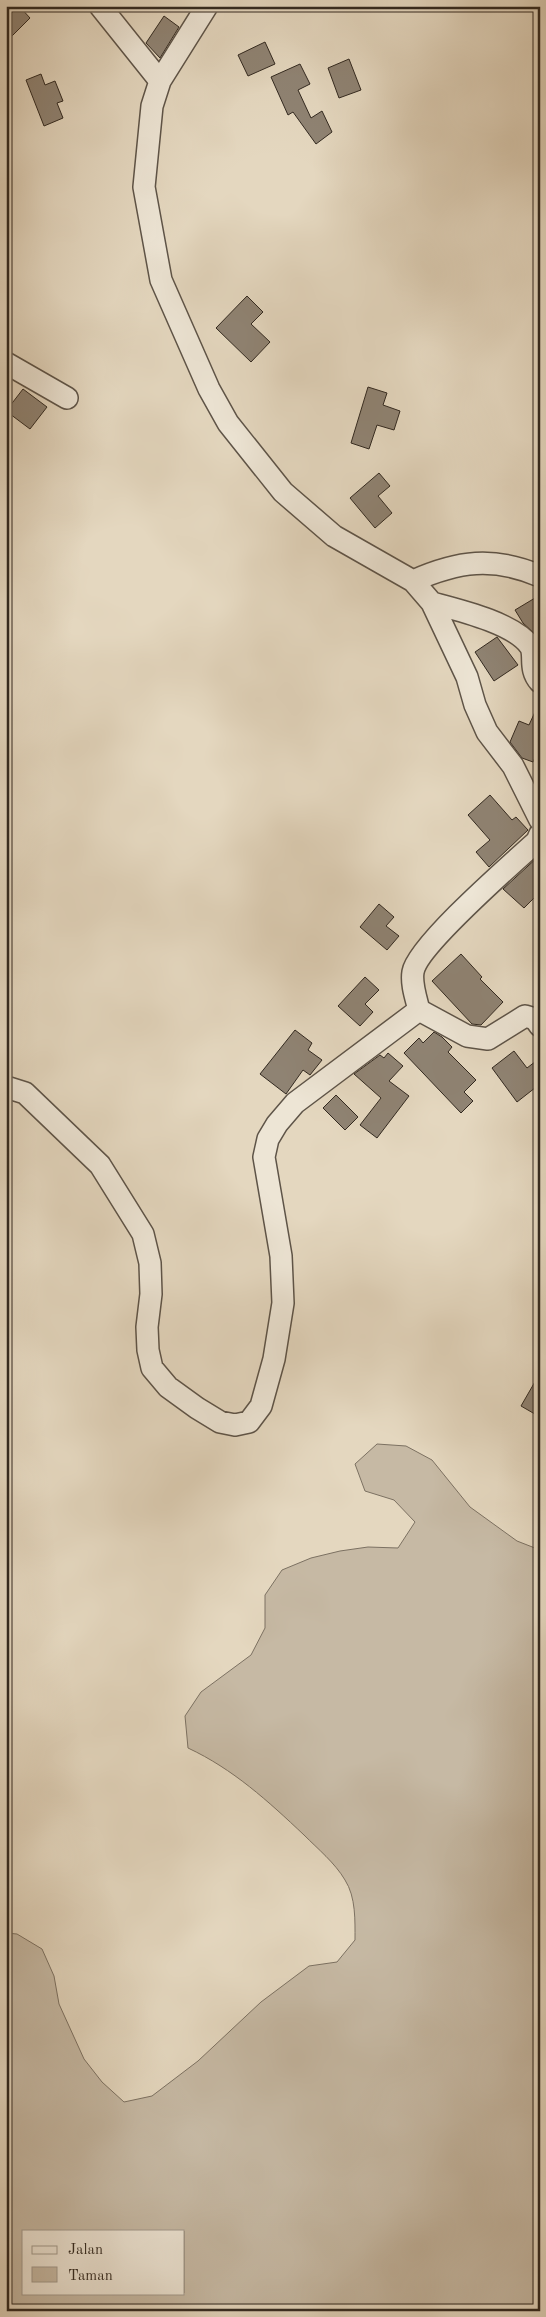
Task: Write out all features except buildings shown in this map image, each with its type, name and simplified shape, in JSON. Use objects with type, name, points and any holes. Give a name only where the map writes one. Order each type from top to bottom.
[{"type":"street","points":[[100,6],[160,81]]},
{"type":"street","points":[[207,6],[160,81],[152,106],[144,187],[161,280],[209,389],[228,423],[283,492],[334,536],[413,581],[432,603],[467,677],[475,705],[487,732],[513,766],[540,820]]},
{"type":"street","points":[[6,363],[67,398]]},
{"type":"street","points":[[413,581],[442,568],[475,562],[522,568],[540,576]]},
{"type":"street","points":[[432,603],[473,613],[523,639],[531,648],[534,676],[540,682]]},
{"type":"street","points":[[419,1010],[413,973],[416,963],[441,931],[537,841],[540,834]]},
{"type":"street","points":[[419,1010],[467,1036],[488,1039],[525,1016],[535,1019],[540,1026]]},
{"type":"street","points":[[6,1087],[25,1093],[100,1165],[143,1234],[150,1262],[148,1350],[152,1368],[168,1387],[197,1408],[220,1422],[235,1425],[249,1422],[261,1406],[274,1359],[283,1303],[281,1256],[264,1157],[268,1138],[295,1103],[419,1010]]},
{"type":"green space","points":[[377,1444],[406,1446],[432,1460],[470,1507],[517,1541],[540,1550],[540,2311],[6,2311],[6,1933],[17,1934],[42,1949],[54,1976],[59,2004],[84,2059],[102,2082],[124,2102],[152,2096],[198,2061],[261,2002],[309,1966],[337,1962],[355,1940],[353,1901],[349,1887],[341,1874],[291,1822],[263,1798],[220,1766],[188,1748],[185,1716],[201,1692],[251,1655],[265,1628],[265,1595],[282,1570],[311,1558],[340,1551],[368,1547],[398,1548],[415,1522],[394,1500],[365,1491],[355,1464]]}]
